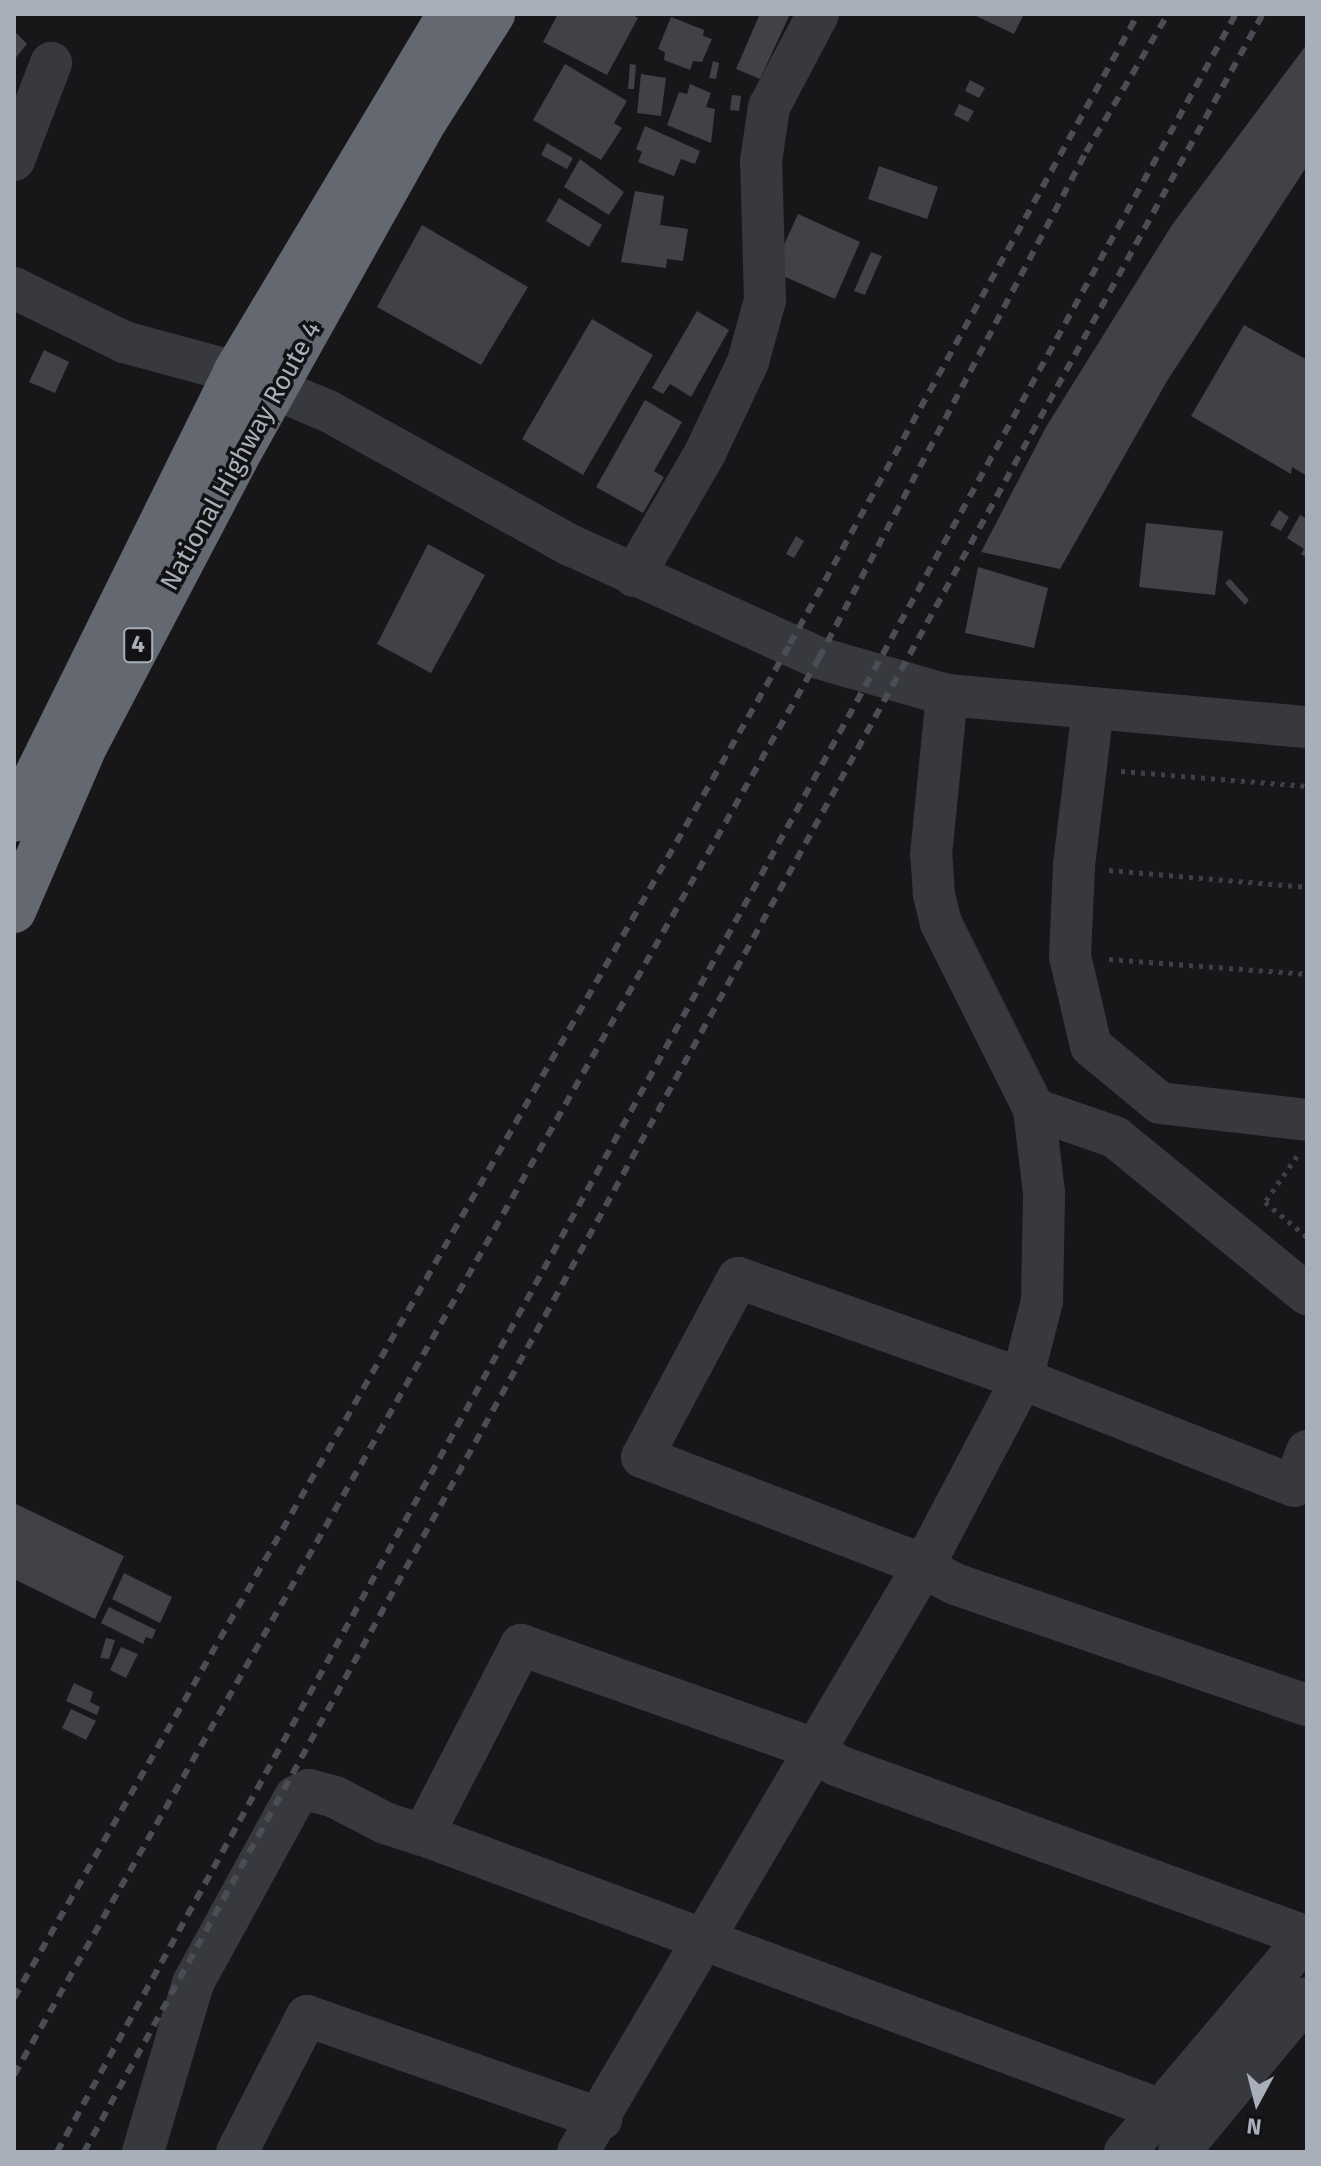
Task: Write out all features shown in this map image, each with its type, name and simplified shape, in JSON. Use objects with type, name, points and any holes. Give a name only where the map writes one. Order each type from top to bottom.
[{"type":"highway","name":"National Highway Route 4","points":[[14,911],[25,825],[235,372],[449,14]]},
{"type":"highway","name":"National Highway Route 4","points":[[25,825],[93,731],[251,430],[279,389],[422,126],[493,14]]},
{"type":"street","points":[[634,576],[705,453],[748,362],[765,300],[761,161],[769,107],[818,14]]},
{"type":"street","points":[[14,160],[51,63]]},
{"type":"street","points":[[14,288],[124,342],[235,372],[279,389],[634,576],[819,658],[947,695],[1307,727]]},
{"type":"street","points":[[237,2152],[307,2016],[590,2136],[924,1565],[1022,1379],[1042,1301],[1046,1251],[1034,1109],[941,923],[934,894],[931,855],[947,695]]},
{"type":"street","points":[[1093,708],[1083,768],[1070,956],[1091,1046],[1160,1103],[1307,1120]]},
{"type":"street","points":[[1034,1109],[1115,1137],[1307,1294]]},
{"type":"street","points":[[1307,1451],[1294,1486],[1022,1379],[738,1278],[642,1457],[924,1565],[955,1584],[1307,1705]]},
{"type":"street","points":[[423,1835],[521,1645],[817,1750],[836,1765],[1307,1937],[1125,2152]]},
{"type":"street","points":[[143,2152],[193,1983],[295,1797],[309,1790],[335,1797],[385,1823],[1161,2110]]},
{"type":"street","points":[[1179,2152],[1307,1998]]},
{"type":"path","points":[[1083,768],[1307,786]]},
{"type":"path","points":[[1074,866],[1307,887]]},
{"type":"path","points":[[1070,956],[1307,974]]},
{"type":"path","points":[[1307,1143],[1265,1202],[1307,1237]]},
{"type":"building","points":[[558,14],[631,14],[638,18],[607,75],[543,42]]},
{"type":"building","points":[[754,14],[790,14],[760,79],[736,69],[759,16]]},
{"type":"building","points":[[972,14],[1024,14],[1014,34]]},
{"type":"building","points":[[671,17],[704,30],[703,36],[712,39],[702,62],[693,61],[690,70],[664,60],[665,52],[658,49]]},
{"type":"building","points":[[14,31],[27,44],[14,60]]},
{"type":"building","points":[[1307,44],[1307,166],[1167,381],[1060,569],[981,552],[1046,427],[1172,225]]},
{"type":"building","points":[[713,61],[719,63],[716,79],[709,78]]},
{"type":"building","points":[[565,64],[627,101],[614,123],[622,128],[601,160],[533,120]]},
{"type":"building","points":[[630,64],[636,65],[634,89],[628,89]]},
{"type":"building","points":[[641,74],[666,78],[661,116],[637,113]]},
{"type":"building","points":[[970,80],[985,88],[979,98],[965,91]]},
{"type":"building","points":[[690,84],[711,93],[706,107],[715,109],[711,143],[667,125],[679,92],[687,94]]},
{"type":"building","points":[[732,95],[741,96],[739,111],[730,110]]},
{"type":"building","points":[[959,104],[974,111],[968,122],[954,115]]},
{"type":"building","points":[[645,126],[700,151],[695,164],[681,159],[674,176],[638,162],[642,152],[636,149]]},
{"type":"building","points":[[547,143],[573,158],[567,169],[541,155]]},
{"type":"building","points":[[580,159],[624,192],[609,215],[564,187]]},
{"type":"building","points":[[879,166],[938,187],[927,219],[868,199]]},
{"type":"building","points":[[635,191],[664,196],[660,225],[688,229],[683,261],[667,259],[666,268],[621,262]]},
{"type":"building","points":[[559,198],[602,225],[589,247],[546,221]]},
{"type":"building","points":[[798,214],[860,242],[835,299],[772,271]]},
{"type":"building","points":[[422,225],[528,287],[481,365],[377,307]]},
{"type":"building","points":[[871,252],[882,256],[865,295],[854,291]]},
{"type":"building","points":[[697,311],[729,330],[691,397],[670,384],[663,394],[652,388]]},
{"type":"building","points":[[592,319],[653,355],[583,475],[522,439]]},
{"type":"building","points":[[1244,325],[1307,360],[1307,476],[1292,467],[1291,474],[1191,416]]},
{"type":"building","points":[[44,350],[69,362],[55,393],[29,382]]},
{"type":"building","points":[[645,400],[682,422],[654,471],[664,477],[643,513],[596,487]]},
{"type":"building","points":[[1279,510],[1289,517],[1281,531],[1270,525]]},
{"type":"building","points":[[1300,515],[1307,519],[1307,558],[1301,554],[1304,549],[1287,538]]},
{"type":"building","points":[[1146,523],[1223,531],[1215,595],[1139,587]]},
{"type":"building","points":[[796,536],[804,541],[794,558],[786,554]]},
{"type":"building","points":[[428,544],[485,575],[431,673],[377,644]]},
{"type":"building","points":[[978,567],[1048,588],[1034,648],[965,633]]},
{"type":"building","points":[[1230,579],[1249,600],[1245,605],[1225,583]]},
{"type":"building","points":[[14,1503],[124,1556],[95,1619],[14,1579]]},
{"type":"building","points":[[124,1573],[172,1597],[160,1623],[112,1599]]},
{"type":"building","points":[[109,1607],[156,1630],[152,1639],[146,1637],[143,1644],[101,1623]]},
{"type":"building","points":[[106,1638],[115,1640],[109,1659],[100,1658]]},
{"type":"building","points":[[121,1647],[138,1654],[126,1678],[110,1670]]},
{"type":"building","points":[[74,1683],[93,1692],[90,1702],[100,1707],[97,1715],[66,1701]]},
{"type":"building","points":[[71,1709],[96,1721],[86,1740],[62,1728]]},
{"type":"railway","points":[[14,1998],[790,644],[1138,14]]},
{"type":"railway","points":[[14,2075],[819,658],[1086,152],[1168,14]]},
{"type":"railway","points":[[57,2152],[1236,14]]},
{"type":"railway","points":[[84,2152],[1263,14]]}]
